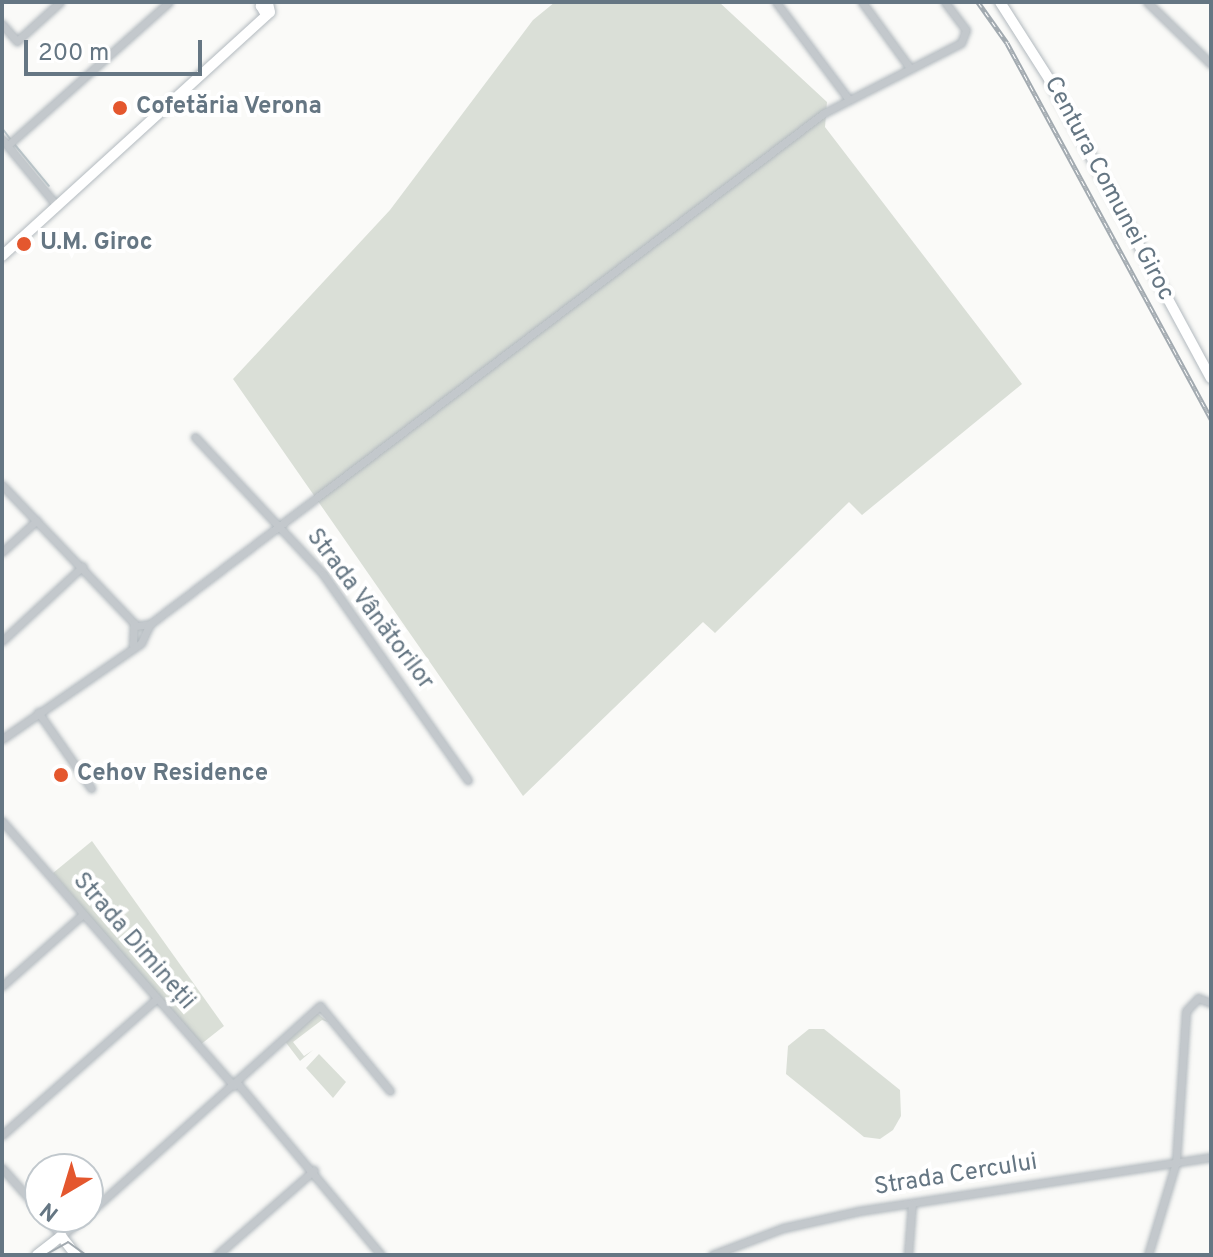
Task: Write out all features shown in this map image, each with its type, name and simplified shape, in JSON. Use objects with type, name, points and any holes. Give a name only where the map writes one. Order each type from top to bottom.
[{"type":"main road","name":"Centura Comunei Giroc","points":[[1000,2],[1049,79],[1209,371]]},
{"type":"main road","points":[[2,248],[267,5]]},
{"type":"main road","points":[[2,256],[267,5]]},
{"type":"main road","points":[[37,1255],[61,1236],[76,1255]]},
{"type":"street","points":[[2,24],[17,41],[60,2]]},
{"type":"street","points":[[53,201],[8,142],[169,2]]},
{"type":"street","points":[[776,2],[847,97]]},
{"type":"street","points":[[862,2],[910,68]]},
{"type":"street","points":[[136,626],[150,624],[847,97],[910,68],[966,37],[963,22],[945,2]]},
{"type":"street","points":[[1147,2],[1211,64]]},
{"type":"street","name":"Strada Vânătorilor","points":[[195,437],[276,528],[295,540],[323,574],[468,780]]},
{"type":"street","points":[[2,485],[83,566],[136,626]]},
{"type":"street","points":[[2,552],[37,520]]},
{"type":"street","points":[[2,641],[83,566]]},
{"type":"street","points":[[2,739],[148,635],[150,624]]},
{"type":"street","points":[[133,645],[136,626]]},
{"type":"street","points":[[38,712],[91,788]]},
{"type":"street","name":"Strada Dimineții","points":[[2,821],[156,999],[314,1170],[381,1255]]},
{"type":"street","points":[[2,837],[10,830]]},
{"type":"street","points":[[2,986],[83,914]]},
{"type":"street","points":[[1148,1255],[1176,1162],[1186,1011],[1198,998],[1211,1003]]},
{"type":"street","points":[[2,1135],[156,999]]},
{"type":"street","points":[[104,1200],[236,1085],[320,1006],[390,1091]]},
{"type":"street","name":"Strada Cercului","points":[[712,1255],[808,1221],[1211,1157]]},
{"type":"street","points":[[2,1168],[24,1193]]},
{"type":"street","points":[[217,1255],[314,1170]]},
{"type":"street","points":[[908,1255],[912,1203]]},
{"type":"street","points":[[59,1233],[61,1236],[65,1233]]},
{"type":"shaded area","points":[[555,2],[719,2],[827,102],[825,127],[1022,384],[862,515],[849,502],[715,633],[703,622],[523,796],[233,379],[390,210],[533,20]]},
{"type":"shaded area","points":[[92,841],[224,1026],[200,1045],[53,873]]},
{"type":"shaded area","points":[[317,1013],[328,1022],[322,1020],[293,1042],[304,1056],[313,1050],[300,1061],[284,1040]]},
{"type":"shaded area","points":[[809,1029],[824,1029],[900,1090],[901,1116],[893,1130],[880,1139],[864,1137],[786,1074],[788,1046]]},
{"type":"shaded area","points":[[319,1054],[346,1082],[333,1098],[306,1068]]},
{"type":"waterway","points":[[2,128],[11,140]]},
{"type":"waterway","points":[[15,145],[49,186]]},
{"type":"tram line","points":[[45,1255],[68,1242],[86,1255]]},
{"type":"railway","points":[[978,2],[1007,43],[1211,419]]},
{"type":"place","name":"Cofetăria Verona","points":[[120,108]]},
{"type":"place","name":"U.M. Giroc","points":[[24,244]]},
{"type":"place","name":"Cehov Residence","points":[[61,775]]}]
